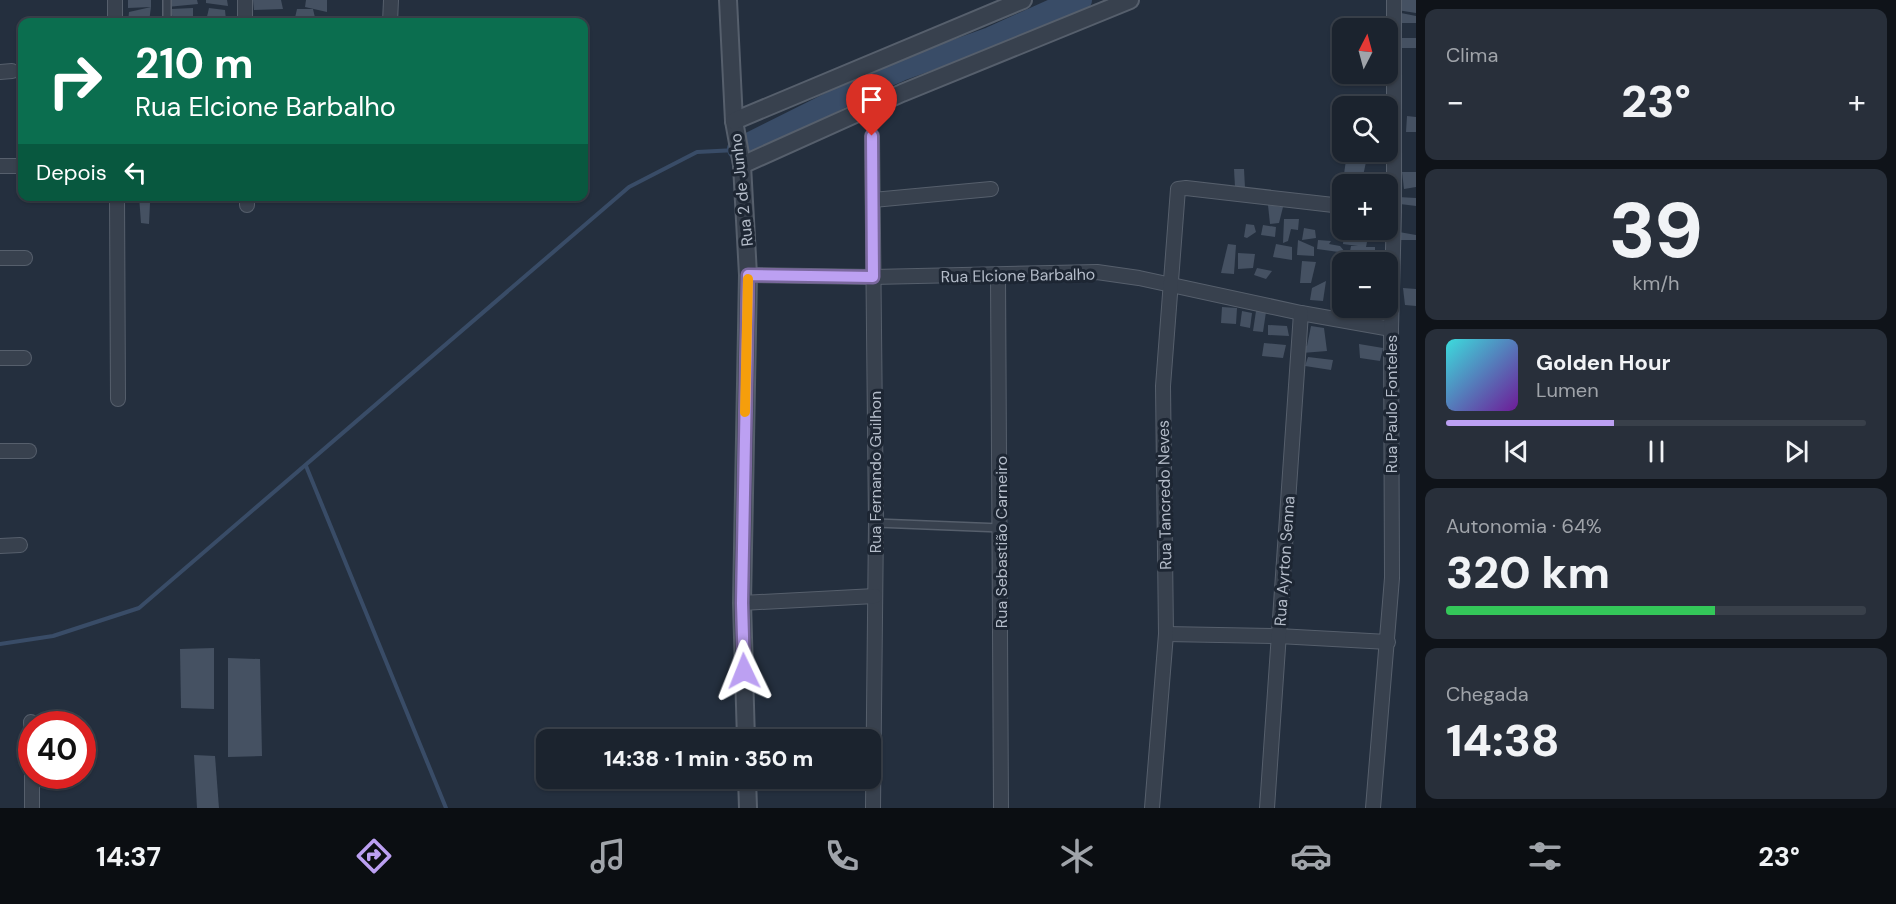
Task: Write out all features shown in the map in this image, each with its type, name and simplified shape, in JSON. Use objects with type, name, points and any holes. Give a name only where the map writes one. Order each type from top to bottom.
[{"type":"street","points":[[115,0],[115,18]]},
{"type":"street","points":[[245,0],[245,18]]},
{"type":"street","points":[[390,18],[391,0]]},
{"type":"street","name":"Rua 2 de Junho","points":[[728,0],[734,121],[742,165],[748,275],[742,603],[746,729]]},
{"type":"street","points":[[734,121],[1023,0]]},
{"type":"street","points":[[742,165],[902,93],[1131,0]]},
{"type":"street","name":"Rua Paulo Fonteles","points":[[1392,174],[1394,0]]},
{"type":"street","name":"Rua Fernando Guilhon","points":[[872,136],[876,523],[873,808]]},
{"type":"street","points":[[0,166],[18,166]]},
{"type":"street","name":"Rua Tancredo Neves","points":[[1152,808],[1166,634],[1163,386],[1178,189],[1186,188],[1332,205]]},
{"type":"street","points":[[873,200],[991,189]]},
{"type":"street","points":[[117,201],[118,399]]},
{"type":"street","name":"Rua Paulo Fonteles","points":[[1372,808],[1392,578],[1391,240]]},
{"type":"street","points":[[0,258],[25,258]]},
{"type":"street","name":"Rua Elcione Barbalho","points":[[748,275],[998,276],[1097,272],[1139,278],[1301,313],[1390,329]]},
{"type":"street","name":"Rua Sebastião Carneiro","points":[[998,276],[1001,808]]},
{"type":"street","name":"Rua Ayrton Senna","points":[[1267,808],[1301,313]]},
{"type":"street","points":[[0,358],[24,358]]},
{"type":"street","points":[[0,451],[29,451]]},
{"type":"street","points":[[0,546],[20,545]]},
{"type":"street","points":[[742,603],[875,596]]},
{"type":"street","points":[[1166,634],[1278,636],[1388,642]]},
{"type":"street","points":[[32,789],[32,808]]},
{"type":"street","points":[[747,789],[748,808]]},
{"type":"lane","points":[[167,0],[167,18]]},
{"type":"lane","points":[[876,523],[1001,528]]},
{"type":"building","points":[[128,0],[151,0],[151,7],[128,8]]},
{"type":"building","points":[[167,0],[197,0],[198,4],[167,7]]},
{"type":"building","points":[[206,0],[227,0],[228,6],[206,3]]},
{"type":"building","points":[[253,0],[281,0],[283,9],[254,10]]},
{"type":"building","points":[[306,0],[327,0],[327,12],[305,7]]},
{"type":"building","points":[[1397,0],[1416,0],[1416,13],[1397,10]]},
{"type":"building","points":[[151,7],[150,18],[128,18],[129,12]]},
{"type":"building","points":[[193,8],[193,18],[173,18],[171,9]]},
{"type":"building","points":[[209,8],[225,10],[226,18],[207,18]]},
{"type":"building","points":[[297,9],[313,9],[315,18],[295,18]]},
{"type":"building","points":[[1401,13],[1416,16],[1416,23],[1399,23]]},
{"type":"building","points":[[1400,38],[1416,38],[1416,48],[1400,48]]},
{"type":"building","points":[[1407,116],[1416,117],[1416,132],[1406,132]]},
{"type":"building","points":[[1346,162],[1366,162],[1363,174],[1344,174]]},
{"type":"building","points":[[1234,169],[1244,169],[1245,188],[1235,187]]},
{"type":"building","points":[[1402,172],[1416,172],[1416,187],[1404,189]]},
{"type":"building","points":[[1398,197],[1416,198],[1416,206],[1400,204]]},
{"type":"building","points":[[139,201],[168,201],[150,203],[149,224],[141,223]]},
{"type":"building","points":[[1268,205],[1283,207],[1279,223],[1270,224]]},
{"type":"building","points":[[1284,219],[1299,219],[1298,230],[1291,229],[1288,241],[1283,243]]},
{"type":"building","points":[[1246,224],[1254,225],[1256,232],[1247,238],[1244,237]]},
{"type":"building","points":[[1263,225],[1276,227],[1275,237],[1261,235]]},
{"type":"building","points":[[1304,228],[1315,230],[1316,238],[1302,240]]},
{"type":"building","points":[[1399,232],[1416,235],[1416,240],[1400,240]]},
{"type":"building","points":[[1298,240],[1314,247],[1314,256],[1297,255]]},
{"type":"building","points":[[1318,240],[1331,241],[1329,244],[1340,246],[1345,252],[1339,252],[1317,249]]},
{"type":"building","points":[[1343,240],[1367,240],[1366,247],[1375,247],[1375,252],[1350,251],[1351,246],[1358,246],[1343,244]]},
{"type":"building","points":[[1228,244],[1236,245],[1234,274],[1221,273]]},
{"type":"building","points":[[1276,244],[1292,247],[1292,260],[1273,257]]},
{"type":"building","points":[[1238,253],[1255,254],[1253,268],[1238,269]]},
{"type":"building","points":[[1302,261],[1316,262],[1311,283],[1300,283]]},
{"type":"building","points":[[1257,268],[1272,271],[1266,279],[1254,275]]},
{"type":"building","points":[[1326,281],[1323,301],[1310,300],[1312,288]]},
{"type":"building","points":[[1403,288],[1416,289],[1416,306],[1405,305]]},
{"type":"building","points":[[1222,307],[1237,308],[1236,324],[1221,323]]},
{"type":"building","points":[[1242,311],[1252,313],[1250,328],[1240,326]]},
{"type":"building","points":[[1256,311],[1266,312],[1263,332],[1253,331]]},
{"type":"building","points":[[1268,325],[1287,326],[1289,336],[1268,335]]},
{"type":"building","points":[[1311,326],[1324,328],[1327,351],[1302,353],[1301,347],[1307,346]]},
{"type":"building","points":[[1264,343],[1286,345],[1283,358],[1262,356]]},
{"type":"building","points":[[1359,344],[1383,348],[1380,361],[1360,358]]},
{"type":"building","points":[[1308,357],[1333,360],[1331,370],[1305,366]]},
{"type":"building","points":[[214,648],[214,709],[181,708],[180,649]]},
{"type":"building","points":[[228,658],[260,659],[262,756],[228,757]]},
{"type":"building","points":[[194,755],[215,756],[219,808],[197,808]]},
{"type":"waterway","points":[[738,149],[868,84],[990,38],[1059,7],[1081,0]]},
{"type":"waterway","points":[[0,644],[53,636],[139,608],[629,187],[697,152],[736,150]]},
{"type":"waterway","points":[[306,466],[446,808]]},
{"type":"slow traffic","points":[[745,412],[748,279]]},
{"type":"route","points":[[744,671],[742,603],[748,275],[873,277],[872,136]]}]
